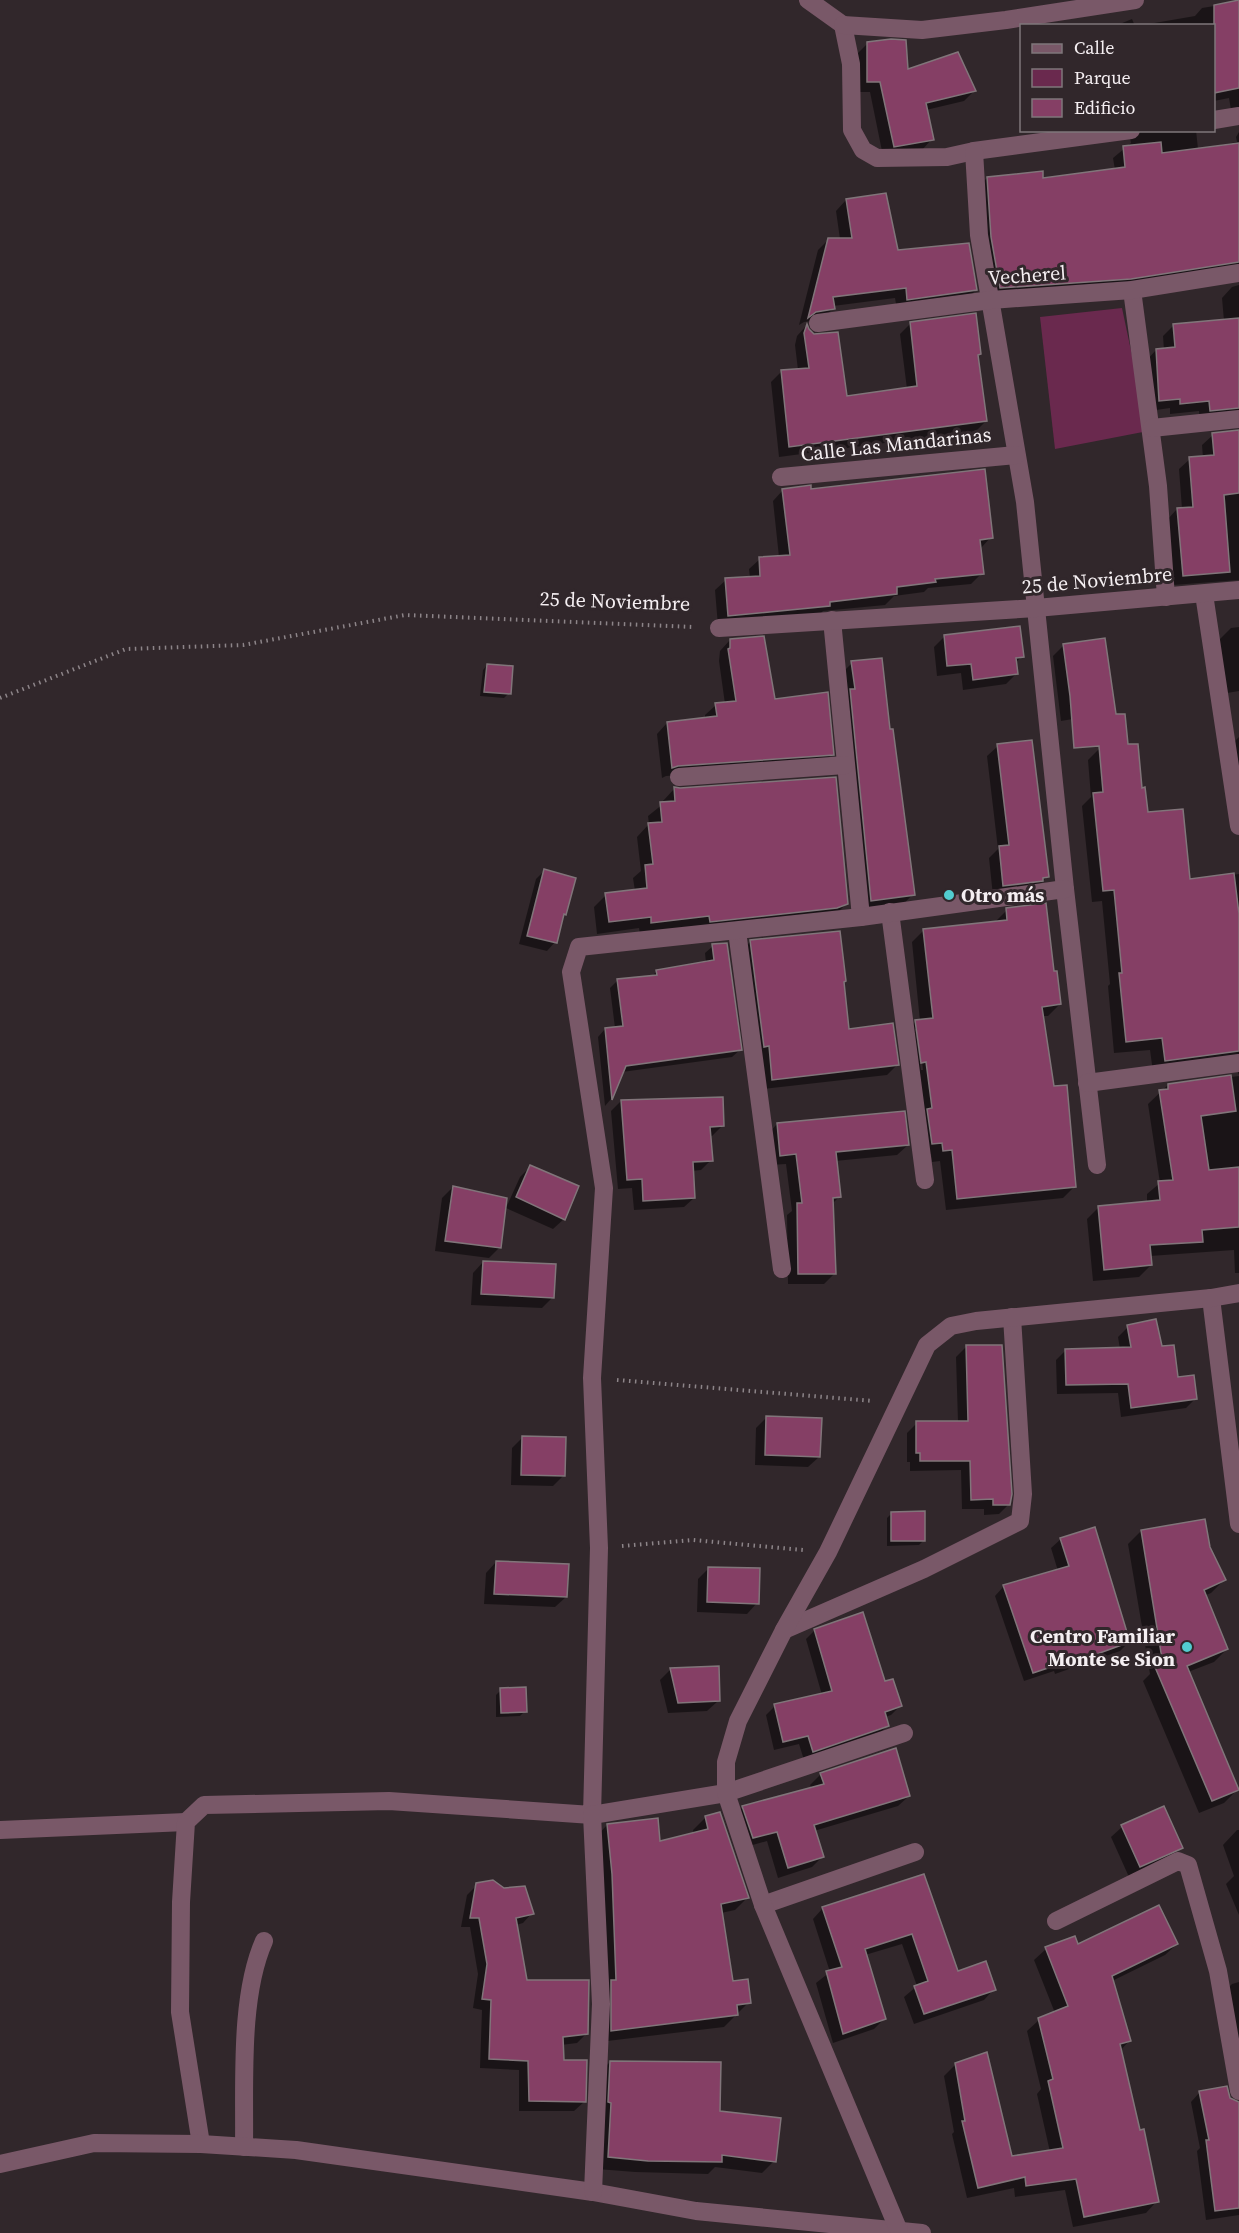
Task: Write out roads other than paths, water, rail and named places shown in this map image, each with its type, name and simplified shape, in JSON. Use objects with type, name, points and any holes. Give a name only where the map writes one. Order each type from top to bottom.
[{"type":"street","points":[[808,0],[843,26],[922,30],[1006,20],[1135,0]]},
{"type":"street","points":[[843,26],[851,64],[852,130],[863,150],[877,158],[947,157],[975,151],[1116,132]]},
{"type":"street","points":[[1215,120],[1239,116]]},
{"type":"street","points":[[975,151],[979,235],[1025,502],[1065,889],[1097,1165]]},
{"type":"street","name":"Vecherel","points":[[818,323],[991,300],[1132,290],[1239,273]]},
{"type":"street","points":[[1132,290],[1139,353],[1152,428],[1166,597]]},
{"type":"street","points":[[1152,428],[1239,419]]},
{"type":"street","name":"Calle Las Mandarinas","points":[[781,477],[1016,455]]},
{"type":"street","name":"25 de Noviembre","points":[[719,628],[1036,608],[1239,590]]},
{"type":"street","points":[[1204,594],[1236,782],[1239,826]]},
{"type":"street","points":[[832,620],[861,917]]},
{"type":"street","points":[[679,777],[845,765]]},
{"type":"street","points":[[593,2192],[601,2004],[592,1815],[599,1548],[592,1378],[604,1188],[571,972],[579,947],[861,917],[1065,889]]},
{"type":"street","points":[[890,912],[926,1180]]},
{"type":"street","points":[[737,931],[782,1269]]},
{"type":"street","points":[[1087,1083],[1239,1063]]},
{"type":"street","points":[[899,2231],[763,1905],[726,1793],[726,1762],[738,1721],[784,1630],[828,1552],[927,1345],[951,1326],[1012,1317],[1211,1298],[1239,1293]]},
{"type":"street","points":[[1211,1298],[1239,1524]]},
{"type":"street","points":[[784,1630],[924,1569],[1020,1521],[1023,1494],[1012,1317]]},
{"type":"street","points":[[0,1830],[186,1822],[204,1805],[377,1801],[592,1815],[726,1793],[904,1733]]},
{"type":"street","points":[[186,1822],[181,1902],[180,2012],[201,2144]]},
{"type":"street","points":[[763,1905],[915,1852]]},
{"type":"street","points":[[1056,1921],[1178,1862],[1188,1865],[1218,1971],[1239,2091]]},
{"type":"street","points":[[244,2147],[245,2031],[256,1959],[264,1941]]},
{"type":"street","points":[[0,2164],[94,2143],[201,2144],[296,2150],[593,2192],[696,2211],[922,2233]]},
{"type":"place","name":"Otro más","points":[[949,895]]},
{"type":"place","name":"Centro Familiar Monte se Sion","points":[[1187,1647]]}]
